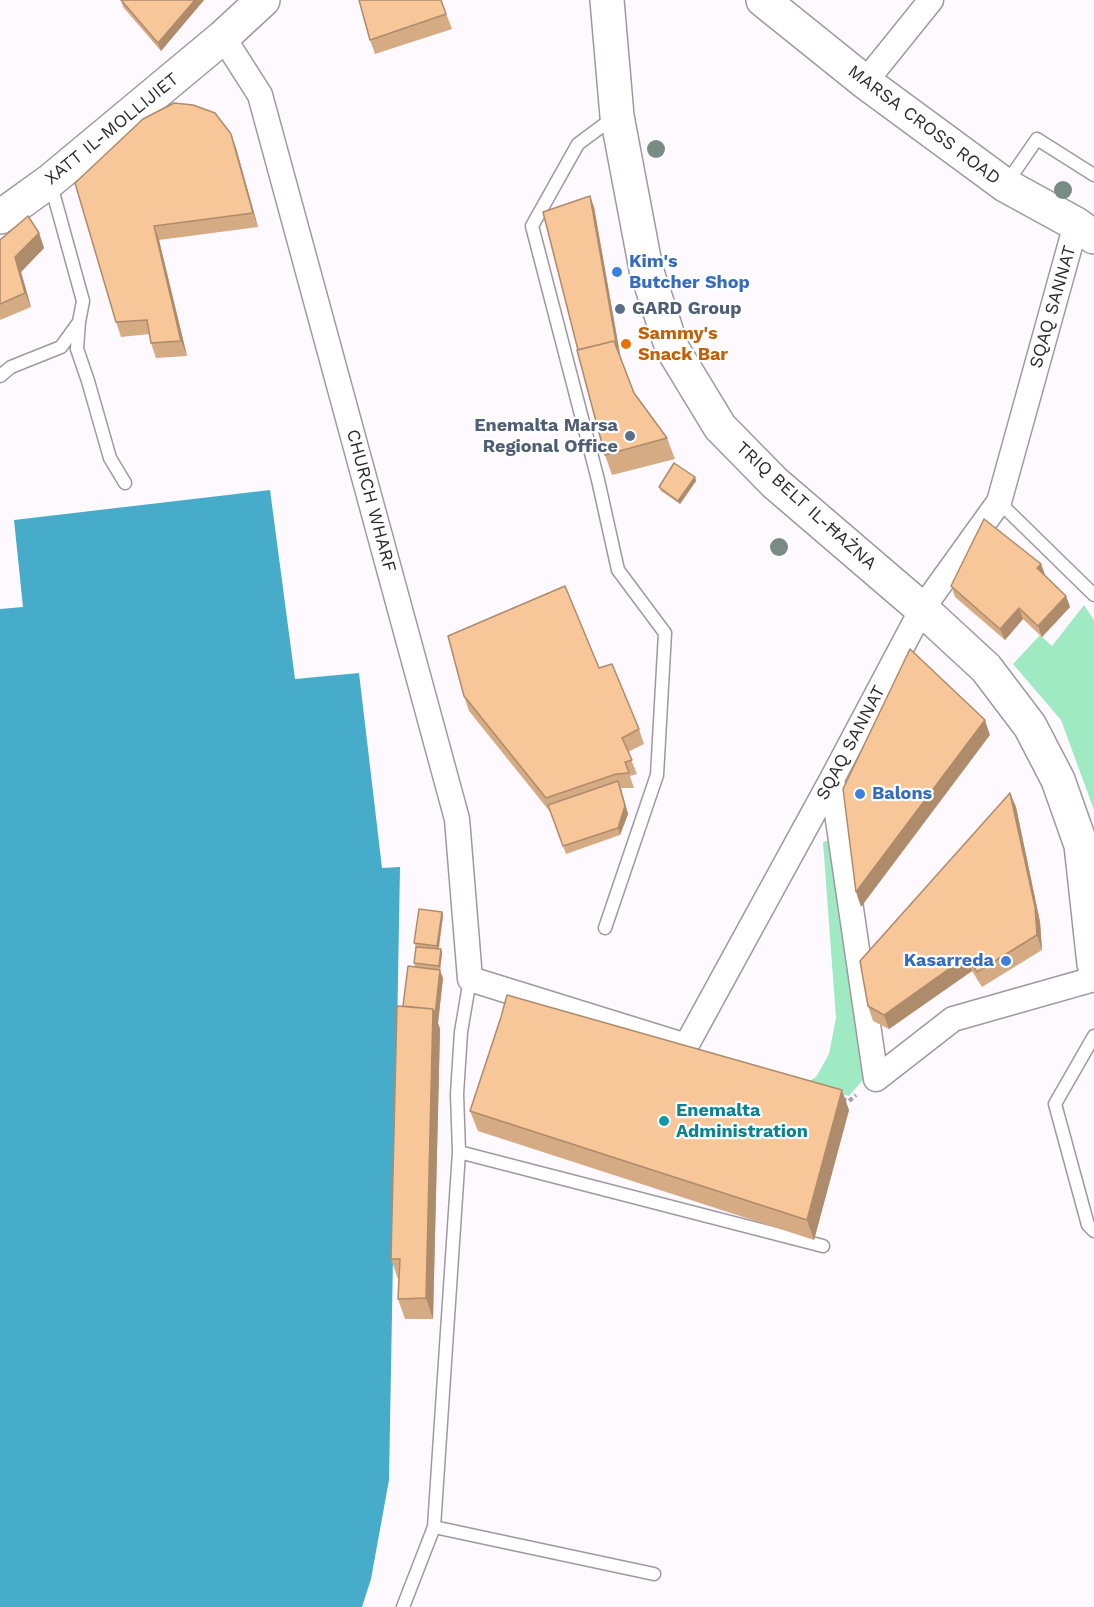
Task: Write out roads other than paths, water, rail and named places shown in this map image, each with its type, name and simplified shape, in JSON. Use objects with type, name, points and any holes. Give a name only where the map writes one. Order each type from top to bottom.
[{"type":"main road","points":[[223,38],[247,0]]},
{"type":"main road","points":[[223,38],[263,0]]},
{"type":"main road","name":"TRIQ BELT IL-ĦAŻNA","points":[[607,0],[617,116],[646,269],[672,348],[720,427],[775,483],[922,609],[986,668],[1030,726],[1058,780],[1081,845],[1094,964]]},
{"type":"main road","name":"MARSA CROSS ROAD","points":[[763,0],[865,82],[1005,185],[1085,231]]},
{"type":"main road","name":"XATT IL-MOLLIJIET","points":[[0,217],[50,181],[223,38]]},
{"type":"street","points":[[865,82],[931,0]]},
{"type":"street","name":"CHURCH WHARF","points":[[223,38],[260,96],[457,819],[470,979]]},
{"type":"street","name":"SQAQ SANNAT","points":[[470,979],[686,1046],[922,609],[999,502],[1085,231]]},
{"type":"street","points":[[832,779],[876,1079],[953,1019],[1094,979]]},
{"type":"lane","points":[[605,928],[657,775],[665,633],[618,570],[598,480],[532,226],[578,144],[617,116]]},
{"type":"lane","points":[[1005,185],[1036,139],[1094,175]]},
{"type":"lane","points":[[50,181],[82,301],[78,322],[77,349],[110,458],[125,483]]},
{"type":"lane","points":[[0,376],[11,367],[61,347],[78,322]]},
{"type":"lane","points":[[999,502],[1094,595]]},
{"type":"lane","points":[[403,1607],[434,1527],[459,1152],[457,1094],[461,1032],[470,979]]},
{"type":"lane","points":[[1094,1036],[1055,1104],[1088,1225],[1094,1231]]},
{"type":"lane","points":[[459,1152],[823,1246]]},
{"type":"lane","points":[[434,1527],[654,1574]]},
{"type":"water","points":[[270,490],[295,679],[359,673],[382,868],[400,867],[389,1480],[371,1579],[362,1607],[0,1607],[0,609],[23,607],[14,520]]},
{"type":"place","name":"Kim's Butcher Shop","points":[[617,272]]},
{"type":"place","name":"GARD Group","points":[[620,309]]},
{"type":"place","name":"Sammy's Snack Bar","points":[[626,344]]},
{"type":"place","name":"Enemalta Marsa Regional Office","points":[[630,436]]},
{"type":"place","name":"Balons","points":[[860,794]]},
{"type":"place","name":"Kasarreda","points":[[1006,961]]},
{"type":"place","name":"Enemalta Administration","points":[[664,1121]]}]
